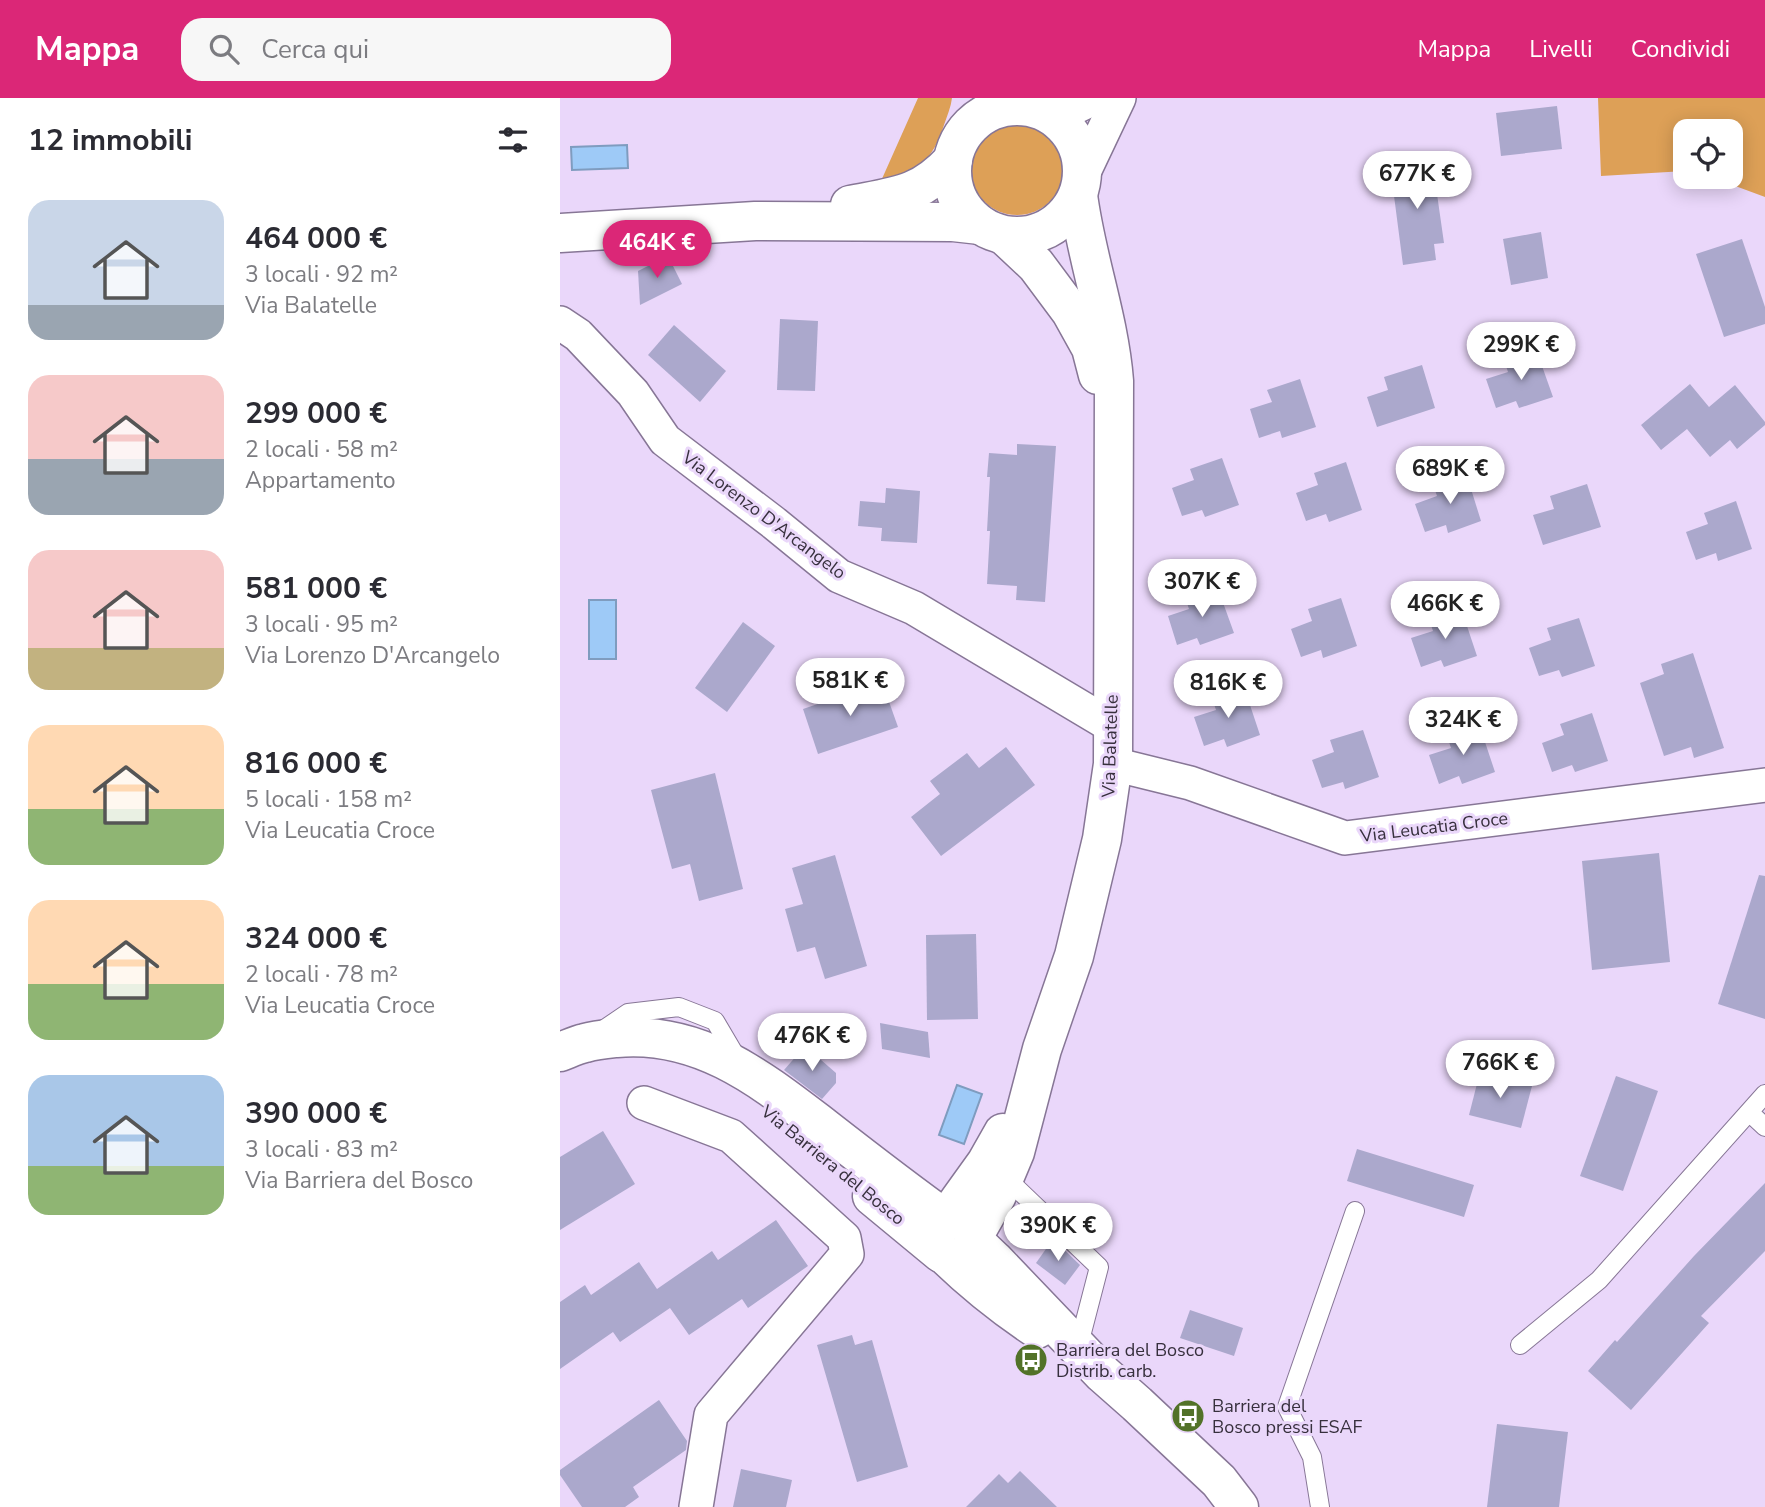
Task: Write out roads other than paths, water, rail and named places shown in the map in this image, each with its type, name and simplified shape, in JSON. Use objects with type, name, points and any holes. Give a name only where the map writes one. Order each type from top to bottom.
[{"type":"main road","points":[[755,221],[896,197],[920,188],[939,175],[964,129],[998,109],[1034,106],[1059,121],[1072,135],[1080,154],[1081,218],[1112,351],[1113,434]]},
{"type":"main road","points":[[964,129],[952,179],[957,197],[966,213],[1036,265],[1071,312],[1090,348],[1113,434]]},
{"type":"main road","points":[[560,233],[755,221],[953,222],[1023,237],[1041,233],[1057,224],[1070,211],[1080,184]]},
{"type":"main road","name":"Via Balatelle","points":[[963,1245],[996,1178],[1015,1152],[1041,1049],[1074,956],[1102,839],[1113,764],[1113,434]]},
{"type":"main road","name":"Via Barriera del Bosco","points":[[573,1047],[633,1036],[659,1038],[710,1052],[771,1087],[912,1195],[963,1245]]},
{"type":"main road","name":"Via Barriera del Bosco","points":[[560,1078],[599,1066],[629,1063],[661,1063],[702,1073],[758,1105],[963,1245]]},
{"type":"main road","points":[[912,1195],[931,1196],[960,1185],[996,1178]]},
{"type":"main road","points":[[963,1245],[973,1283],[1012,1313],[1091,1361],[1219,1481],[1240,1507]]},
{"type":"street","points":[[1034,106],[1071,109],[1094,98]]},
{"type":"street","points":[[1080,184],[1119,98]]},
{"type":"street","name":"Via Lorenzo D'Arcangelo","points":[[560,323],[578,335],[633,393],[665,440],[839,576],[914,608],[1112,726]]},
{"type":"street","name":"Via Leucatia Croce","points":[[1113,764],[1190,783],[1345,838],[1765,785]]},
{"type":"street","points":[[644,1103],[731,1136],[844,1238],[847,1254],[711,1415],[696,1507]]},
{"type":"lane","points":[[1520,1345],[1599,1280],[1765,1094]]},
{"type":"lane","points":[[1749,1113],[1765,1127]]},
{"type":"lane","points":[[996,1178],[1099,1267],[1091,1361]]},
{"type":"lane","points":[[1320,1507],[1312,1457],[1287,1407],[1354,1211]]},
{"type":"water","points":[[627,145],[628,168],[572,170],[571,147]]},
{"type":"water","points":[[589,600],[616,600],[616,659],[589,659]]},
{"type":"water","points":[[957,1085],[982,1094],[964,1144],[939,1135]]},
{"type":"place","name":"Barriera del Bosco Distrib. carb.","points":[[1031,1360]]},
{"type":"place","name":"Barriera del Bosco pressi ESAF","points":[[1188,1416]]}]
